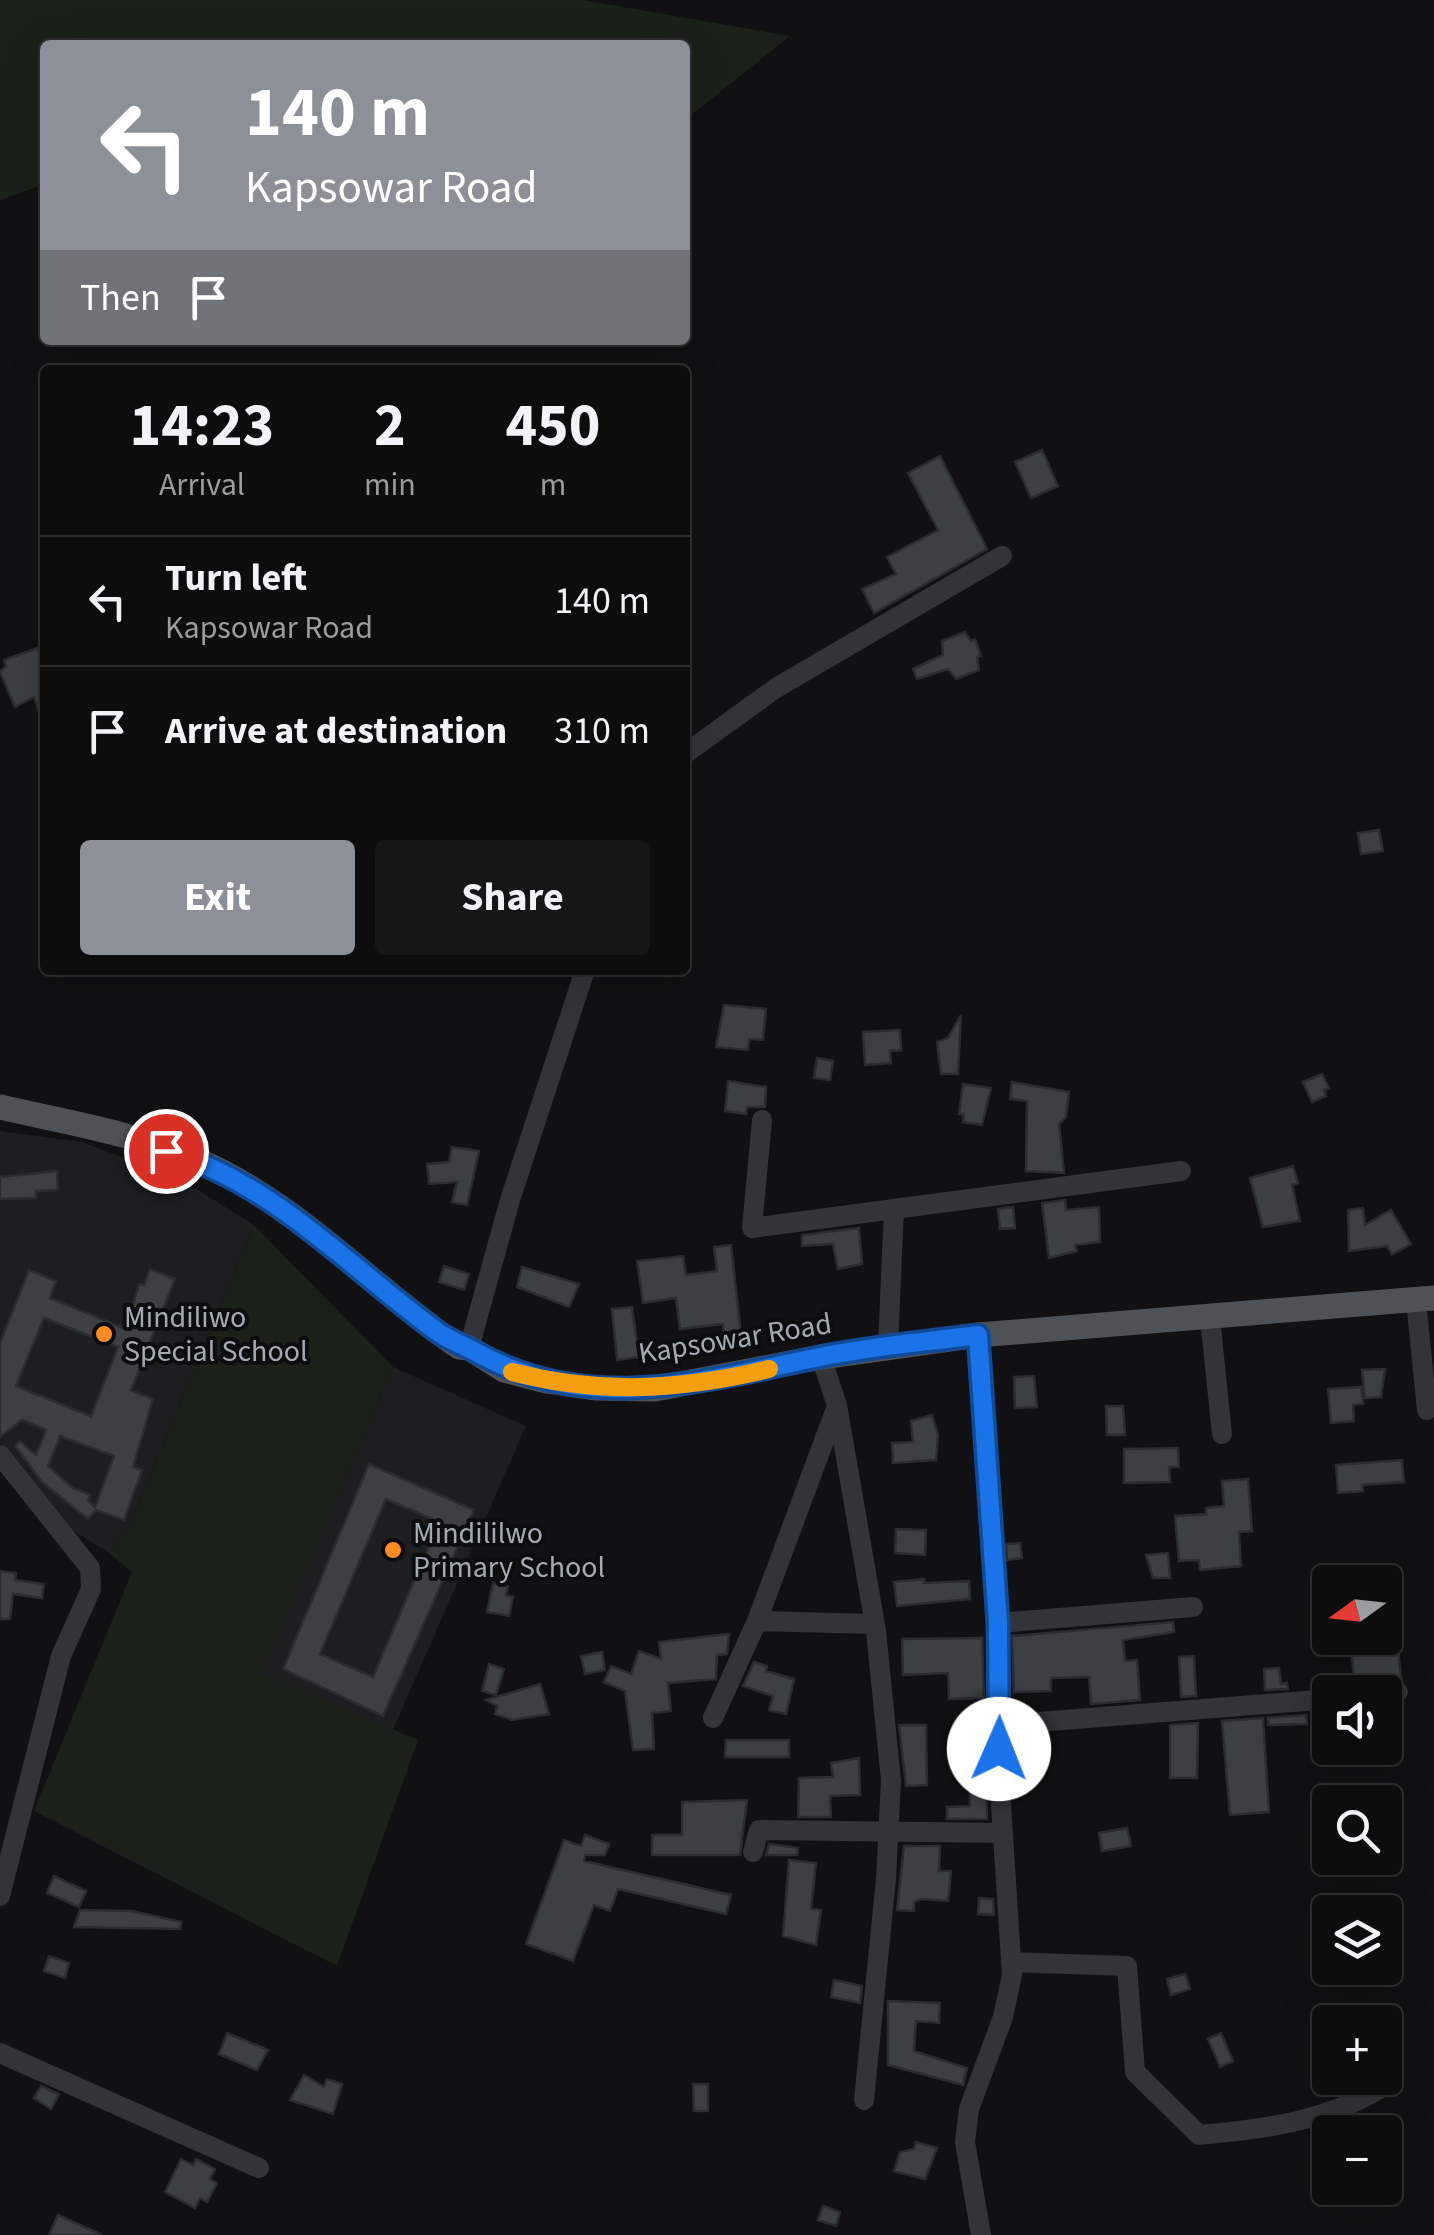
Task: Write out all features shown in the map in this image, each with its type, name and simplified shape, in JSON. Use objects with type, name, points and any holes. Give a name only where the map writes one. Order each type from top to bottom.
[{"type":"main road","name":"Kapsowar Road","points":[[0,1106],[179,1154],[215,1169],[314,1232],[435,1330],[504,1370],[594,1388],[655,1389],[821,1357],[978,1335],[1425,1299]]},
{"type":"street","points":[[690,750],[776,688],[1002,556]]},
{"type":"street","points":[[469,1348],[510,1200],[583,975]]},
{"type":"street","points":[[762,1120],[752,1228],[1181,1171]]},
{"type":"street","points":[[888,1346],[894,1208]]},
{"type":"street","points":[[1425,1299],[1428,1410]]},
{"type":"street","points":[[1210,1318],[1222,1434]]},
{"type":"street","points":[[978,1335],[998,1623],[1002,1833],[1010,1962],[1004,2018],[968,2109],[965,2142],[981,2235]]},
{"type":"street","points":[[821,1357],[837,1405],[875,1624],[892,1780],[864,2100]]},
{"type":"street","points":[[714,1718],[757,1621],[837,1405]]},
{"type":"street","points":[[0,1455],[90,1568],[91,1590],[61,1656],[0,1896]]},
{"type":"street","points":[[998,1623],[1193,1607]]},
{"type":"street","points":[[757,1621],[875,1624]]},
{"type":"street","points":[[1000,1725],[1312,1700]]},
{"type":"street","points":[[753,1852],[758,1830],[1002,1833]]},
{"type":"street","points":[[1010,1962],[1128,1966],[1135,2072],[1199,2135],[1297,2124],[1370,2095]]},
{"type":"street","points":[[0,2053],[259,2168]]},
{"type":"shaded area","points":[[0,0],[583,0],[790,36],[690,116],[690,40],[40,40],[40,186],[0,200]]},
{"type":"shaded area","name":"Mindiliwo Special School","points":[[0,1131],[82,1142],[182,1180],[254,1225],[129,1527],[109,1553],[67,1527],[0,1443]]},
{"type":"shaded area","points":[[254,1225],[393,1367],[261,1673],[418,1740],[337,1966],[34,1811],[132,1572],[109,1553],[129,1527]]},
{"type":"shaded area","name":"Mindililwo Primary School","points":[[393,1367],[526,1426],[392,1732],[260,1674]]},
{"type":"building","points":[[1042,450],[1058,486],[1031,498],[1015,462]]},
{"type":"building","points":[[940,456],[987,549],[874,613],[862,589],[896,574],[887,557],[938,530],[908,473]]},
{"type":"building","points":[[965,632],[971,641],[975,639],[981,656],[977,657],[979,670],[956,679],[948,669],[917,679],[913,669],[943,655],[942,641]]},
{"type":"building","points":[[38,648],[40,714],[34,697],[15,707],[0,672],[6,666],[4,660]]},
{"type":"building","points":[[1379,830],[1383,851],[1361,854],[1358,833]]},
{"type":"building","points":[[724,1005],[766,1009],[763,1040],[749,1039],[748,1050],[716,1047]]},
{"type":"building","points":[[961,1015],[958,1074],[941,1074],[937,1042],[948,1038]]},
{"type":"building","points":[[900,1030],[901,1050],[890,1051],[891,1063],[865,1065],[863,1032]]},
{"type":"building","points":[[817,1058],[833,1061],[830,1080],[814,1078]]},
{"type":"building","points":[[1322,1074],[1329,1088],[1324,1090],[1326,1096],[1312,1102],[1303,1082]]},
{"type":"building","points":[[728,1081],[766,1087],[765,1107],[747,1107],[746,1114],[725,1111]]},
{"type":"building","points":[[1012,1082],[1069,1092],[1066,1117],[1059,1124],[1064,1173],[1026,1171],[1027,1101],[1010,1099]]},
{"type":"building","points":[[963,1084],[991,1088],[982,1125],[963,1122],[964,1114],[959,1114]]},
{"type":"building","points":[[452,1147],[479,1151],[467,1205],[452,1202],[457,1182],[429,1184],[427,1164],[449,1162]]},
{"type":"building","points":[[1293,1166],[1298,1183],[1292,1185],[1300,1221],[1263,1227],[1250,1178]]},
{"type":"building","points":[[57,1171],[58,1190],[36,1191],[36,1198],[0,1199],[0,1177]]},
{"type":"building","points":[[1065,1200],[1066,1210],[1099,1207],[1100,1242],[1075,1245],[1077,1251],[1049,1258],[1042,1203]]},
{"type":"building","points":[[1013,1207],[1015,1228],[1000,1229],[998,1209]]},
{"type":"building","points":[[1363,1208],[1365,1225],[1391,1210],[1411,1244],[1392,1254],[1387,1246],[1349,1251],[1348,1210]]},
{"type":"building","points":[[859,1228],[862,1264],[838,1269],[833,1244],[802,1246],[802,1235]]},
{"type":"building","points":[[731,1245],[741,1334],[724,1336],[723,1324],[680,1329],[676,1298],[643,1303],[637,1261],[683,1256],[686,1275],[717,1271],[714,1247]]},
{"type":"building","points":[[444,1266],[469,1274],[464,1290],[439,1282]]},
{"type":"building","points":[[522,1267],[579,1284],[569,1307],[517,1287]]},
{"type":"building","points":[[150,1269],[175,1279],[131,1390],[153,1399],[133,1467],[142,1470],[124,1520],[96,1510],[88,1519],[42,1482],[15,1446],[20,1441],[36,1455],[46,1430],[22,1420],[0,1437],[0,1343],[29,1270],[56,1281],[50,1298],[126,1329],[139,1284],[144,1285]],"holes":[[[44,1318],[118,1347],[91,1416],[16,1386]],[[60,1436],[114,1456],[95,1507],[88,1501],[90,1495],[73,1488],[48,1466]]]},
{"type":"building","points":[[632,1307],[639,1357],[617,1360],[612,1309]]},
{"type":"building","points":[[1385,1369],[1381,1397],[1365,1398],[1362,1370]]},
{"type":"building","points":[[1034,1376],[1037,1407],[1015,1408],[1014,1377]]},
{"type":"building","points":[[1361,1387],[1363,1404],[1353,1405],[1354,1421],[1331,1423],[1328,1389]]},
{"type":"building","points":[[1106,1406],[1123,1406],[1125,1435],[1107,1435]]},
{"type":"building","points":[[932,1415],[938,1435],[936,1460],[893,1463],[892,1443],[913,1442],[911,1421]]},
{"type":"building","points":[[1178,1448],[1179,1467],[1169,1467],[1170,1482],[1124,1483],[1124,1449]]},
{"type":"building","points":[[1402,1460],[1404,1482],[1362,1485],[1363,1491],[1338,1493],[1336,1465]]},
{"type":"building","points":[[369,1464],[474,1510],[383,1716],[283,1669]],"holes":[[[386,1499],[439,1522],[373,1677],[320,1654]]]},
{"type":"building","points":[[1248,1479],[1252,1531],[1239,1532],[1241,1566],[1200,1570],[1199,1560],[1179,1561],[1175,1516],[1206,1514],[1206,1508],[1224,1506],[1222,1481]]},
{"type":"building","points":[[896,1529],[926,1530],[925,1555],[895,1553]]},
{"type":"building","points":[[1020,1543],[1022,1558],[1007,1560],[1006,1544]]},
{"type":"building","points":[[1168,1553],[1170,1578],[1153,1578],[1146,1555]]},
{"type":"building","points":[[0,1571],[16,1573],[15,1580],[44,1584],[42,1598],[13,1594],[10,1619],[0,1619]]},
{"type":"building","points":[[924,1579],[924,1583],[969,1581],[970,1599],[897,1606],[894,1582]]},
{"type":"building","points":[[493,1583],[508,1586],[506,1595],[513,1597],[509,1616],[487,1612]]},
{"type":"building","points":[[1173,1622],[1174,1632],[1123,1640],[1125,1661],[1137,1660],[1140,1700],[1091,1704],[1089,1677],[1051,1678],[1051,1691],[1014,1692],[1012,1636]]},
{"type":"building","points":[[729,1634],[727,1654],[717,1655],[716,1679],[668,1683],[671,1711],[652,1713],[654,1749],[633,1750],[625,1691],[604,1682],[611,1666],[631,1674],[639,1651],[661,1659],[659,1642]]},
{"type":"building","points":[[982,1638],[984,1698],[949,1699],[948,1673],[903,1675],[902,1639]]},
{"type":"building","points":[[602,1652],[605,1670],[585,1674],[581,1656]]},
{"type":"building","points":[[1352,1655],[1399,1655],[1401,1675],[1354,1675]]},
{"type":"building","points":[[1194,1656],[1196,1696],[1181,1697],[1179,1657]]},
{"type":"building","points":[[754,1662],[767,1666],[766,1671],[794,1679],[786,1714],[769,1710],[773,1696],[743,1686]]},
{"type":"building","points":[[489,1664],[504,1669],[496,1695],[482,1691]]},
{"type":"building","points":[[1279,1668],[1281,1684],[1287,1683],[1288,1689],[1265,1690],[1264,1669]]},
{"type":"building","points":[[540,1684],[549,1714],[512,1720],[495,1714],[497,1706],[486,1700]]},
{"type":"building","points":[[1306,1715],[1307,1724],[1268,1725],[1268,1718]]},
{"type":"building","points":[[1263,1718],[1269,1812],[1230,1815],[1222,1721]]},
{"type":"building","points":[[1198,1723],[1197,1778],[1170,1778],[1170,1725]]},
{"type":"building","points":[[899,1725],[926,1725],[927,1785],[906,1786]]},
{"type":"building","points":[[1022,1737],[1024,1787],[1014,1787],[1013,1738]]},
{"type":"building","points":[[979,1738],[985,1738],[987,1819],[947,1819],[947,1807],[970,1806],[969,1763],[980,1763]]},
{"type":"building","points":[[726,1740],[789,1740],[789,1757],[725,1757]]},
{"type":"building","points":[[859,1758],[860,1795],[830,1796],[831,1817],[798,1817],[799,1778],[833,1777],[831,1763]]},
{"type":"building","points":[[747,1800],[740,1855],[652,1855],[652,1835],[682,1835],[682,1802]]},
{"type":"building","points":[[1127,1828],[1131,1846],[1102,1851],[1099,1833]]},
{"type":"building","points":[[585,1835],[609,1844],[605,1855],[585,1855],[584,1861],[731,1895],[726,1914],[618,1889],[610,1911],[594,1905],[573,1961],[526,1944],[564,1840],[581,1846]]},
{"type":"building","points":[[769,1844],[798,1848],[797,1855],[766,1855]]},
{"type":"building","points":[[904,1846],[940,1846],[939,1871],[951,1871],[948,1901],[921,1899],[914,1902],[914,1911],[897,1910]]},
{"type":"building","points":[[789,1860],[816,1863],[811,1909],[821,1910],[816,1945],[783,1936]]},
{"type":"building","points":[[54,1876],[86,1891],[79,1907],[47,1893]]},
{"type":"building","points":[[979,1898],[993,1899],[994,1915],[978,1914]]},
{"type":"building","points":[[80,1910],[132,1911],[181,1922],[180,1929],[74,1927]]},
{"type":"building","points":[[49,1956],[69,1963],[65,1978],[44,1971]]},
{"type":"building","points":[[1185,1974],[1190,1989],[1171,1995],[1167,1979]]},
{"type":"building","points":[[834,1980],[862,1986],[860,2003],[831,1997]]},
{"type":"building","points":[[888,2001],[940,2003],[939,2023],[916,2021],[914,2051],[967,2068],[963,2085],[888,2065]]},
{"type":"building","points":[[227,2033],[268,2050],[257,2070],[219,2054]]},
{"type":"building","points":[[1221,2033],[1233,2061],[1220,2067],[1208,2039]]},
{"type":"building","points":[[304,2075],[324,2087],[327,2079],[342,2084],[333,2114],[290,2100]]},
{"type":"building","points":[[693,2084],[708,2084],[708,2111],[694,2111]]},
{"type":"building","points":[[41,2086],[59,2094],[51,2109],[34,2098]]},
{"type":"building","points":[[916,2142],[937,2148],[925,2179],[894,2171],[900,2152],[914,2149]]},
{"type":"building","points":[[181,2159],[193,2165],[196,2159],[215,2169],[210,2179],[217,2183],[207,2202],[200,2198],[195,2208],[165,2192]]},
{"type":"building","points":[[823,2206],[840,2212],[836,2226],[818,2220]]},
{"type":"building","points":[[58,2215],[102,2235],[49,2235]]},
{"type":"slow traffic","points":[[512,1372],[594,1388],[655,1389],[769,1369]]},
{"type":"place","name":"Mindiliwo Special School","points":[[104,1334]]},
{"type":"place","name":"Mindililwo Primary School","points":[[393,1550]]},
{"type":"route","points":[[166,1151],[197,1160],[249,1188],[314,1232],[459,1347],[469,1348],[504,1370],[546,1381],[594,1388],[655,1389],[821,1357],[978,1335],[998,1623],[999,1749]]}]
